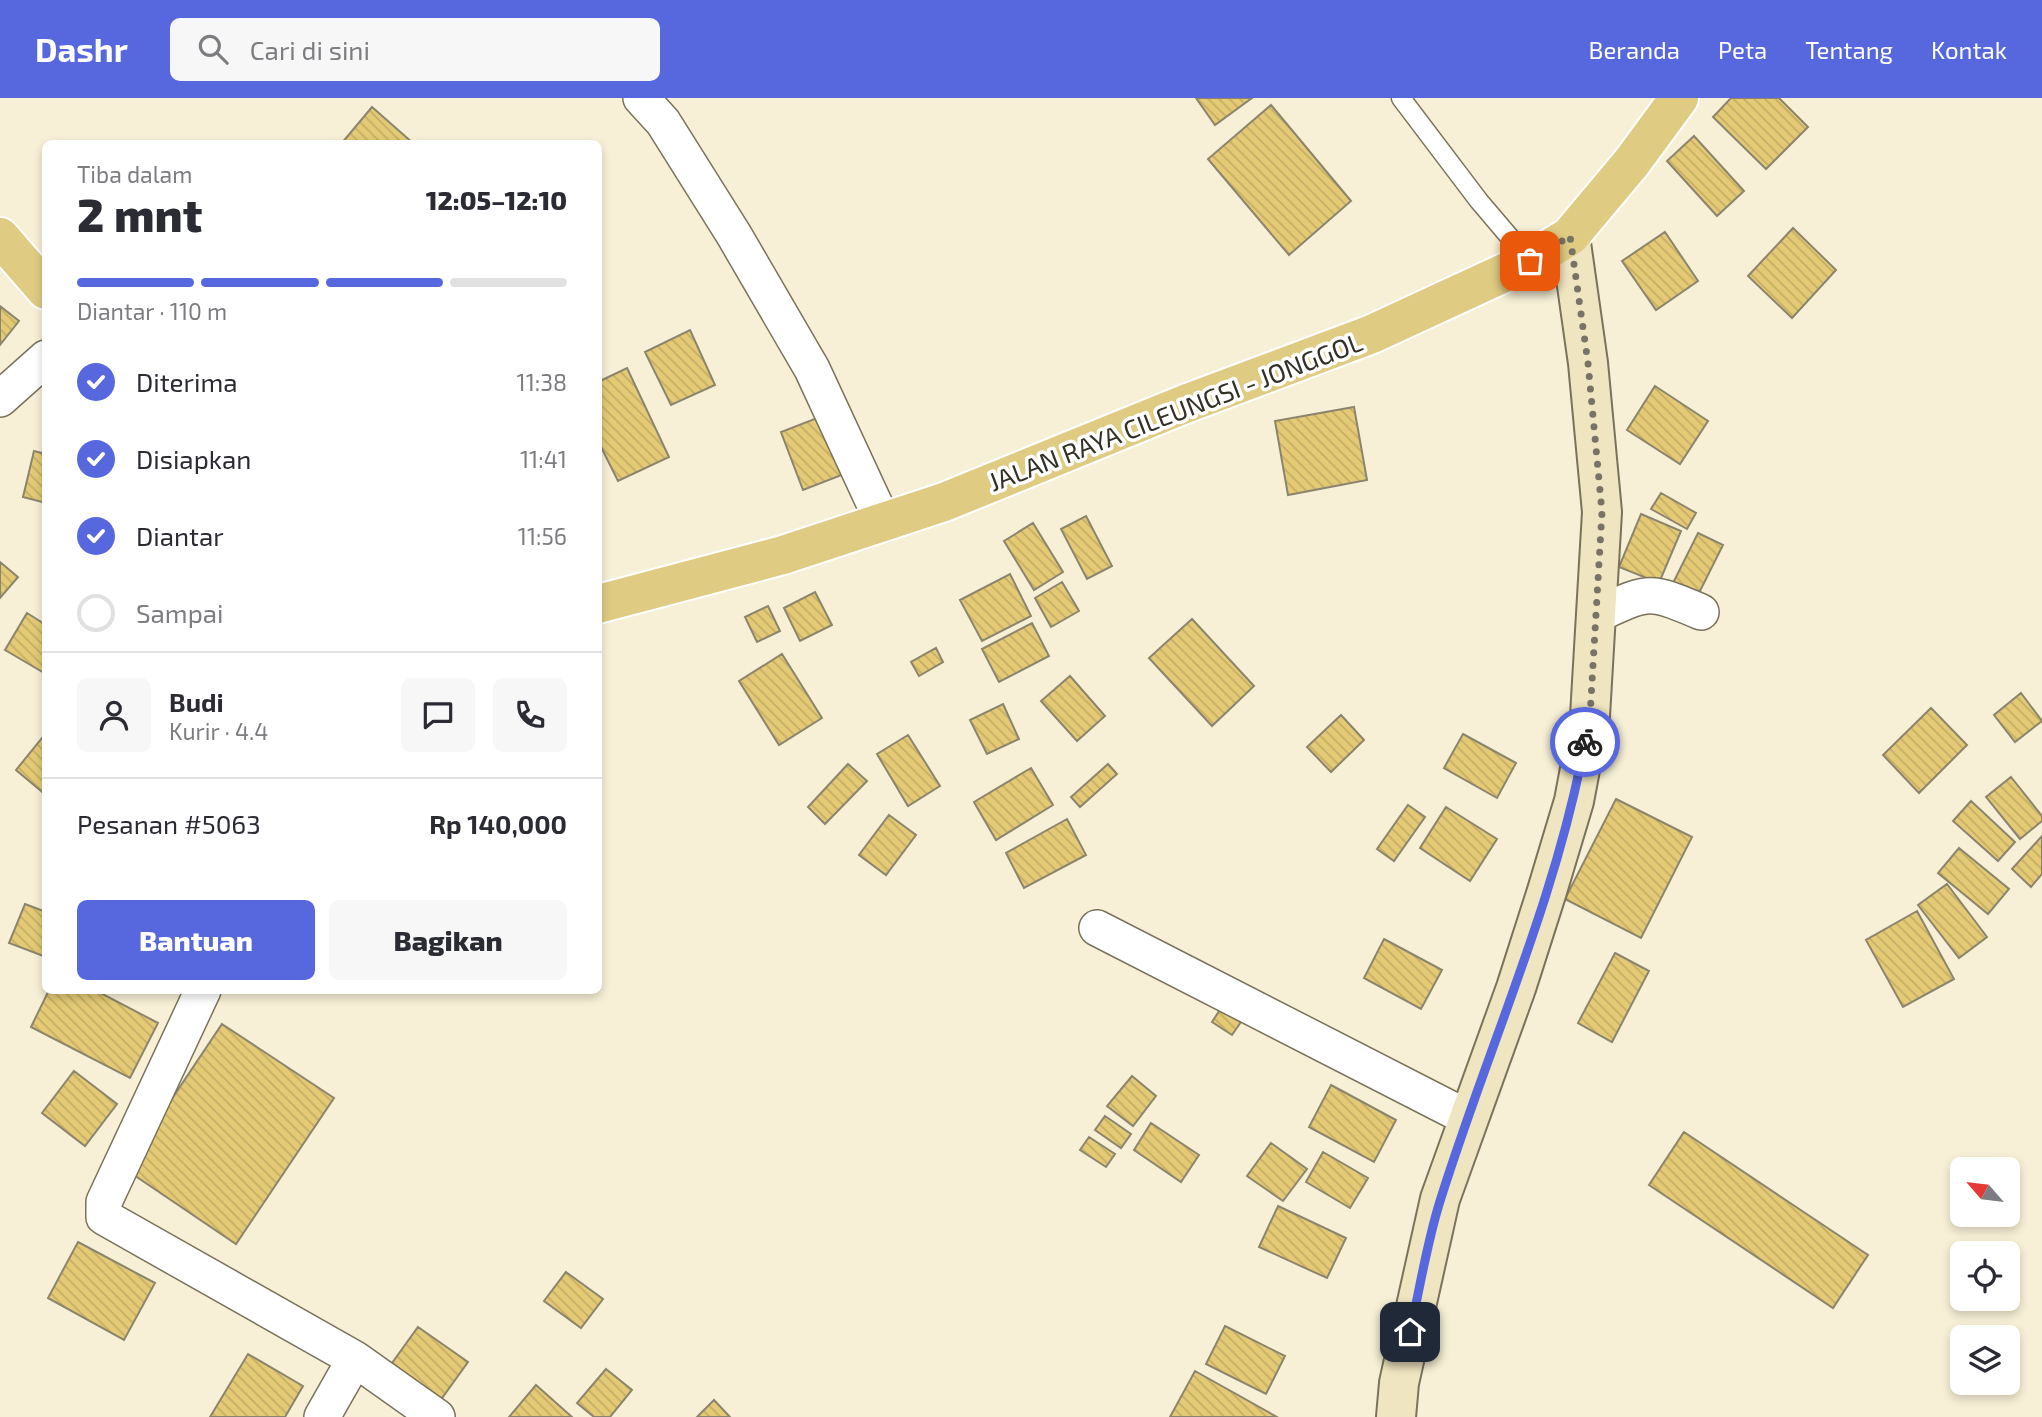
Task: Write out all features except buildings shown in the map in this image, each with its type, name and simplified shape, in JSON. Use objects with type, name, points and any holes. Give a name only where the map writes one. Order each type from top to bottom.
[{"type":"main road","name":"JALAN RAYA CILEUNGSI - JONGGOL","points":[[602,603],[783,555],[882,520],[944,502],[1185,404],[1372,334],[1530,261],[1570,236],[1632,162],[1678,98]]},
{"type":"main road","points":[[0,237],[42,285]]},
{"type":"street","points":[[641,98],[663,122],[734,235],[812,369],[882,520]]},
{"type":"street","points":[[1396,1417],[1399,1383],[1440,1199],[1516,988],[1574,801],[1590,716],[1602,512],[1588,363],[1570,236]]},
{"type":"street","points":[[0,399],[42,362]]},
{"type":"street","points":[[1596,615],[1644,594],[1661,596],[1701,612]]},
{"type":"street","points":[[1097,928],[1469,1119]]},
{"type":"street","points":[[201,994],[104,1202],[104,1217],[355,1359],[437,1417]]},
{"type":"street","points":[[322,1417],[355,1359]]},
{"type":"lane","points":[[1401,98],[1530,261]]},
{"type":"way so far","points":[[1530,261],[1570,236],[1588,363],[1602,512],[1590,716],[1585,742]]},
{"type":"route","points":[[1410,1332],[1440,1199],[1516,988],[1547,891],[1574,801],[1585,742]]}]
